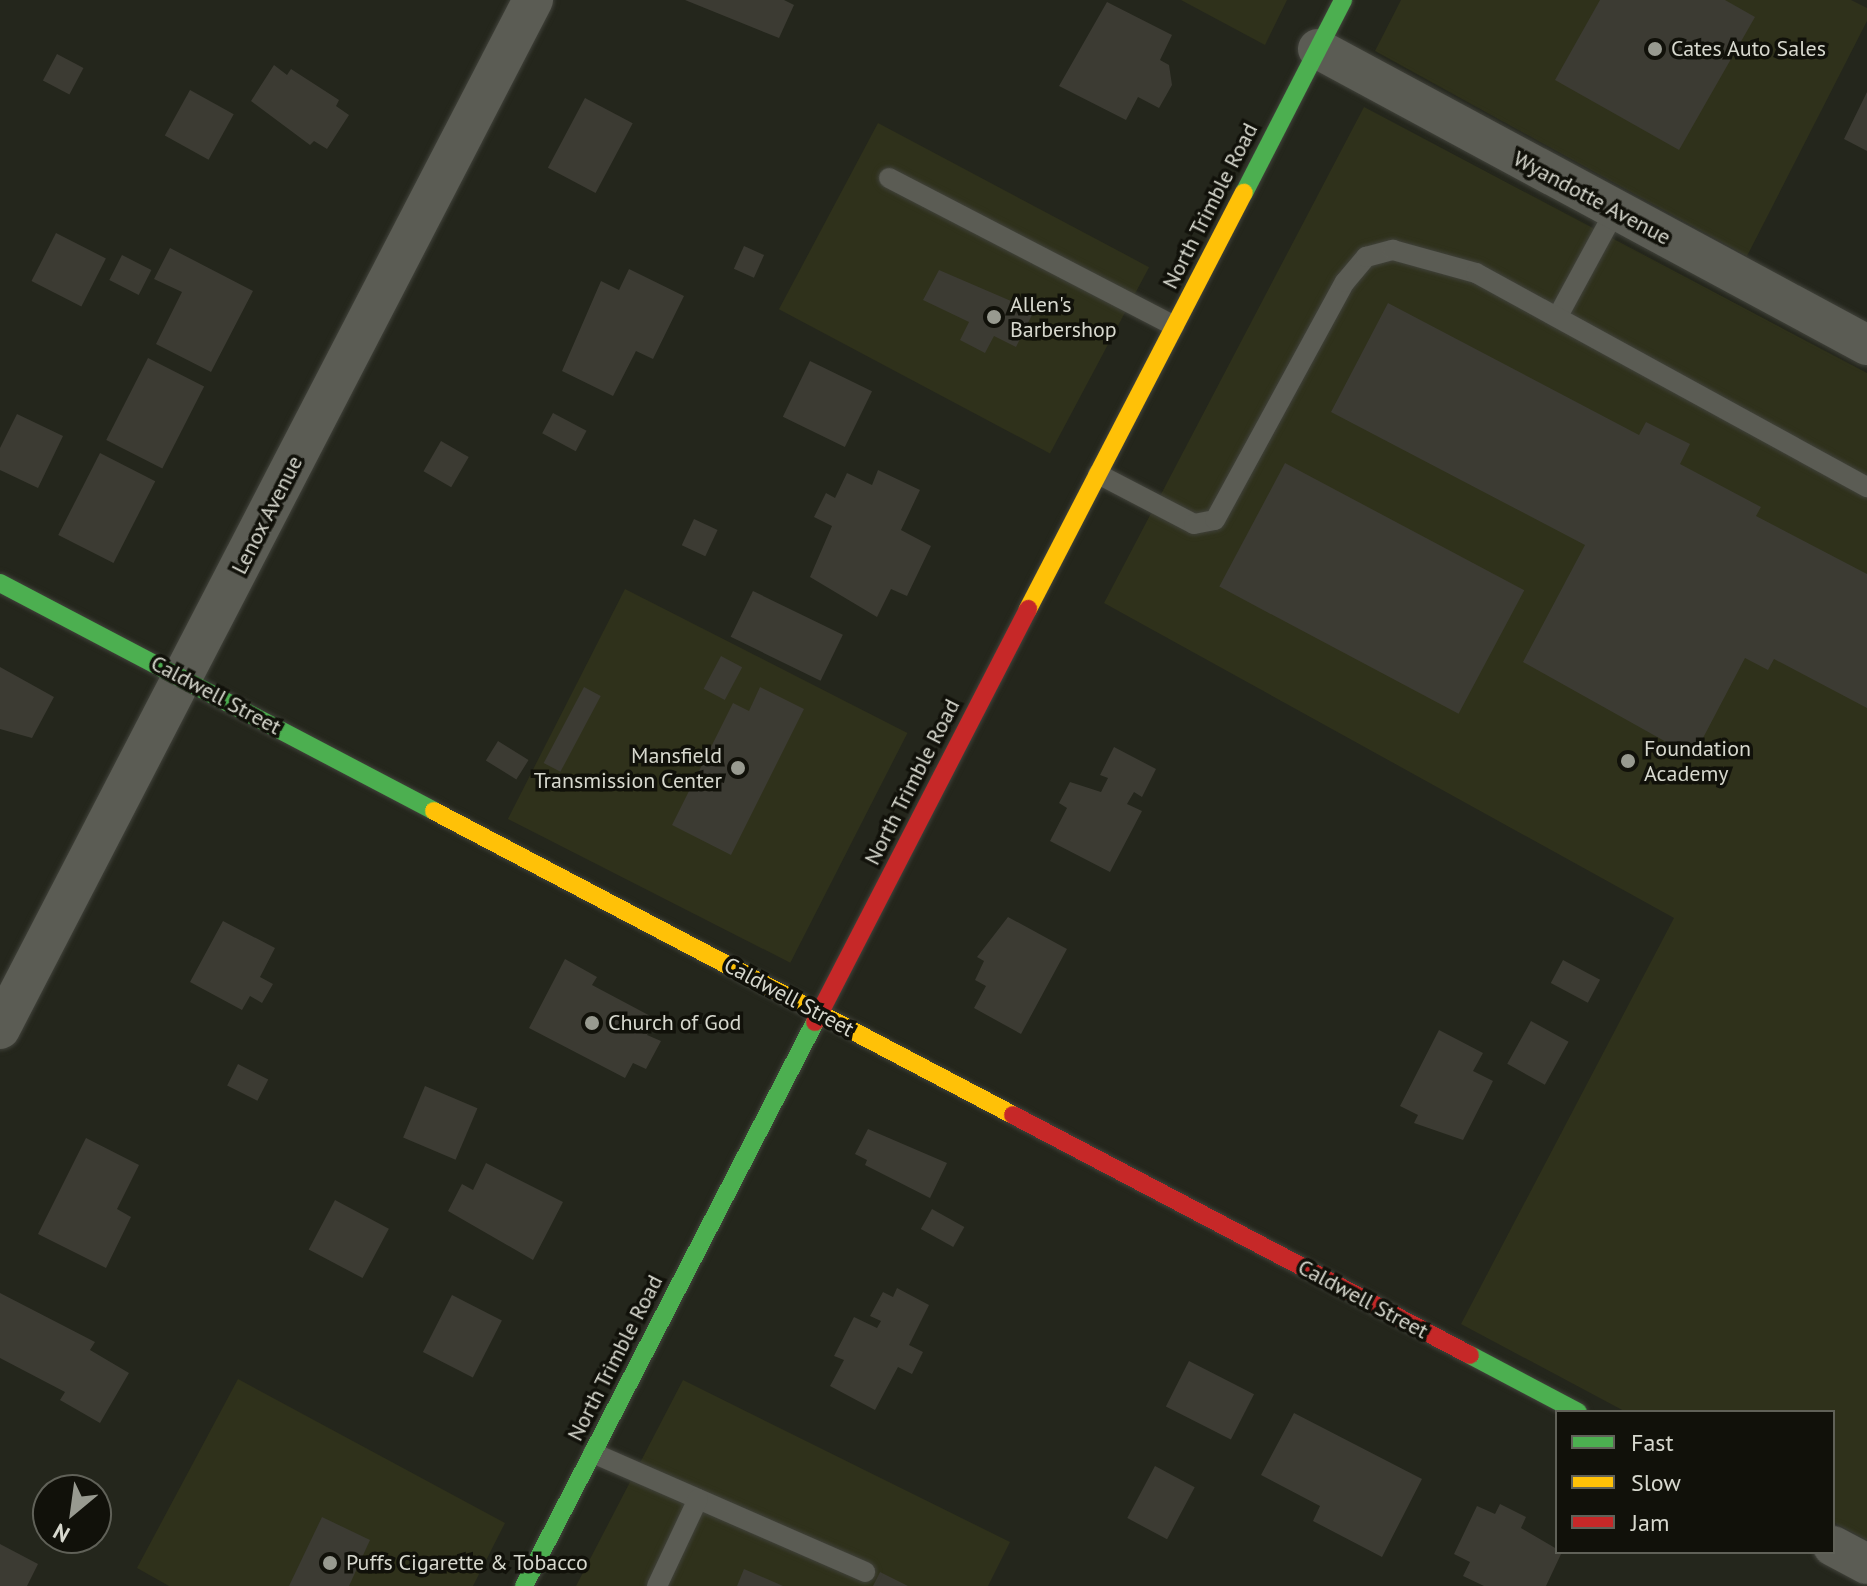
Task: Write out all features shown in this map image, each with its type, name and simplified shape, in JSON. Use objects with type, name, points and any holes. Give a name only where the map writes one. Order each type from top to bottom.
[{"type":"main road","name":"North Trimble Road","points":[[524,1586],[1343,0]]},
{"type":"main road","name":"Caldwell Street","points":[[0,583],[1574,1410]]},
{"type":"street","name":"Lenox Avenue","points":[[0,1029],[533,0]]},
{"type":"street","name":"Wyandotte Avenue","points":[[1318,49],[1867,345]]},
{"type":"street","points":[[1835,1547],[1867,1564]]},
{"type":"lane","points":[[889,178],[1174,326]]},
{"type":"lane","points":[[1558,316],[1615,211]]},
{"type":"lane","points":[[1098,474],[1194,524],[1215,520],[1345,282],[1366,257],[1393,250],[1476,273],[1867,487]]},
{"type":"lane","points":[[593,1453],[865,1572]]},
{"type":"lane","points":[[657,1586],[698,1499]]},
{"type":"shaded area","points":[[1181,0],[1287,0],[1265,45]]},
{"type":"shaded area","points":[[1401,0],[1851,0],[1867,8],[1867,21],[1747,256],[1375,51]]},
{"type":"shaded area","name":"Foundation Academy","points":[[1364,107],[1867,373],[1867,1540],[1835,1523],[1835,1410],[1622,1410],[1461,1324],[1674,918],[1104,603]]},
{"type":"shaded area","points":[[878,123],[1149,267],[1050,453],[779,309]]},
{"type":"shaded area","points":[[625,589],[907,733],[790,963],[508,819]]},
{"type":"shaded area","points":[[238,1379],[505,1523],[473,1586],[169,1586],[137,1568]]},
{"type":"shaded area","points":[[683,1380],[1010,1542],[988,1586],[576,1586]]},
{"type":"building","points":[[685,0],[784,0],[794,5],[779,38]]},
{"type":"building","name":"Cates Auto Sales","points":[[1600,0],[1725,0],[1755,17],[1679,150],[1555,80]]},
{"type":"building","points":[[1107,2],[1172,35],[1160,60],[1169,65],[1172,85],[1159,108],[1138,97],[1126,120],[1059,86]]},
{"type":"building","points":[[57,54],[83,68],[69,95],[43,80]]},
{"type":"building","points":[[274,65],[287,75],[291,69],[339,100],[336,106],[349,115],[327,149],[314,141],[310,145],[251,101]]},
{"type":"building","points":[[190,90],[234,114],[209,160],[165,135]]},
{"type":"building","points":[[1867,92],[1867,151],[1844,139]]},
{"type":"building","points":[[585,98],[633,123],[596,193],[548,168]]},
{"type":"building","points":[[56,233],[106,258],[81,307],[31,281]]},
{"type":"building","points":[[744,246],[764,255],[754,278],[734,269]]},
{"type":"building","points":[[170,248],[253,291],[211,372],[156,344],[182,292],[154,279]]},
{"type":"building","points":[[122,255],[151,270],[139,295],[109,280]]},
{"type":"building","points":[[629,269],[684,296],[653,359],[636,351],[613,396],[562,371],[601,281],[619,290]]},
{"type":"building","name":"Allen's Barbershop","points":[[939,270],[1034,311],[1016,347],[994,336],[985,353],[960,340],[969,322],[923,300]]},
{"type":"building","points":[[1388,303],[1639,435],[1646,422],[1690,444],[1680,464],[1761,507],[1756,516],[1867,574],[1867,708],[1774,659],[1768,670],[1745,658],[1693,757],[1523,662],[1585,545],[1331,412]]},
{"type":"building","points":[[148,358],[204,387],[162,469],[106,440]]},
{"type":"building","points":[[810,361],[872,391],[845,447],[783,417]]},
{"type":"building","points":[[553,413],[587,431],[576,451],[542,433]]},
{"type":"building","points":[[17,414],[63,436],[38,488],[0,470],[0,448]]},
{"type":"building","points":[[441,441],[469,457],[451,487],[424,471]]},
{"type":"building","points":[[100,453],[155,481],[113,563],[58,535]]},
{"type":"building","points":[[1285,463],[1524,590],[1459,714],[1219,587]]},
{"type":"building","points":[[878,470],[920,490],[901,530],[931,546],[907,596],[891,589],[877,617],[810,577],[832,526],[814,517],[826,493],[835,498],[847,473],[872,485]]},
{"type":"building","points":[[694,519],[718,530],[705,556],[682,545]]},
{"type":"building","points":[[753,591],[843,635],[821,681],[731,637]]},
{"type":"building","points":[[721,656],[742,667],[725,700],[704,689]]},
{"type":"building","points":[[0,667],[54,697],[32,738],[0,729]]},
{"type":"building","points":[[584,687],[601,696],[560,772],[544,763]]},
{"type":"building","name":"Mansfield Transmission Center","points":[[760,687],[804,709],[731,855],[672,825],[733,703],[749,711]]},
{"type":"building","points":[[498,741],[529,760],[516,780],[486,761]]},
{"type":"building","points":[[1114,747],[1156,769],[1142,797],[1134,792],[1127,804],[1142,811],[1110,872],[1050,841],[1067,808],[1059,803],[1070,782],[1101,792],[1108,778],[1100,775]]},
{"type":"building","points":[[1008,917],[1067,949],[1021,1034],[974,1008],[986,986],[975,980],[984,961],[977,957]]},
{"type":"building","points":[[223,921],[275,948],[260,977],[273,984],[262,1003],[250,996],[242,1010],[190,982]]},
{"type":"building","name":"Church of God","points":[[565,959],[597,977],[592,985],[656,1019],[647,1035],[661,1041],[646,1069],[633,1063],[625,1078],[529,1028]]},
{"type":"building","points":[[1563,960],[1600,980],[1588,1003],[1551,983]]},
{"type":"building","points":[[1531,1021],[1569,1042],[1545,1085],[1507,1064]]},
{"type":"building","points":[[1439,1030],[1483,1053],[1473,1071],[1493,1081],[1463,1140],[1414,1123],[1418,1115],[1400,1106]]},
{"type":"building","points":[[238,1064],[268,1079],[257,1101],[227,1085]]},
{"type":"building","points":[[425,1086],[477,1108],[456,1160],[403,1138]]},
{"type":"building","points":[[868,1129],[947,1163],[930,1198],[865,1165],[867,1160],[855,1154]]},
{"type":"building","points":[[86,1138],[139,1165],[117,1209],[131,1217],[106,1268],[38,1234]]},
{"type":"building","points":[[486,1163],[563,1202],[533,1260],[448,1211],[462,1184],[473,1190]]},
{"type":"building","points":[[335,1200],[389,1229],[363,1278],[309,1249]]},
{"type":"building","points":[[932,1209],[964,1227],[953,1247],[921,1229]]},
{"type":"building","points":[[897,1288],[929,1305],[909,1345],[923,1352],[912,1374],[898,1367],[875,1410],[830,1386],[844,1360],[834,1356],[854,1317],[877,1328],[881,1321],[870,1316],[883,1292],[893,1297]]},
{"type":"building","points":[[0,1293],[95,1342],[90,1350],[129,1373],[100,1423],[60,1400],[65,1392],[0,1358]]},
{"type":"building","points":[[452,1295],[502,1320],[473,1377],[423,1352]]},
{"type":"building","points":[[1189,1361],[1254,1394],[1231,1440],[1166,1406]]},
{"type":"building","points":[[1294,1413],[1422,1479],[1382,1557],[1313,1521],[1320,1506],[1261,1475]]},
{"type":"building","points":[[1155,1466],[1195,1487],[1167,1539],[1127,1518]]},
{"type":"building","points":[[1500,1504],[1526,1517],[1521,1528],[1555,1548],[1555,1554],[1561,1554],[1546,1586],[1484,1586],[1463,1576],[1470,1562],[1454,1554],[1477,1506],[1495,1514]]},
{"type":"building","name":"Puffs Cigarette & Tobacco","points":[[322,1517],[370,1540],[349,1586],[289,1586]]},
{"type":"building","points":[[0,1544],[38,1564],[27,1586],[0,1586]]},
{"type":"building","points":[[744,1569],[783,1586],[737,1586]]},
{"type":"building","points":[[880,1572],[908,1586],[873,1586]]},
{"type":"traffic: fast","points":[[1244,193],[1343,0]]},
{"type":"traffic: fast","points":[[0,583],[434,811]]},
{"type":"traffic: fast","points":[[524,1586],[815,1022]]},
{"type":"traffic: fast","points":[[1470,1355],[1574,1410]]},
{"type":"traffic: slow","points":[[1028,609],[1244,193]]},
{"type":"traffic: slow","points":[[434,811],[1013,1115]]},
{"type":"traffic: jam","points":[[815,1022],[1028,609]]},
{"type":"traffic: jam","points":[[1013,1115],[1470,1355]]},
{"type":"place","name":"Cates Auto Sales","points":[[1655,49]]},
{"type":"place","name":"Allen's Barbershop","points":[[994,317]]},
{"type":"place","name":"Foundation Academy","points":[[1628,761]]},
{"type":"place","name":"Mansfield Transmission Center","points":[[738,768]]},
{"type":"place","name":"Church of God","points":[[592,1023]]},
{"type":"place","name":"Puffs Cigarette & Tobacco","points":[[330,1563]]}]
